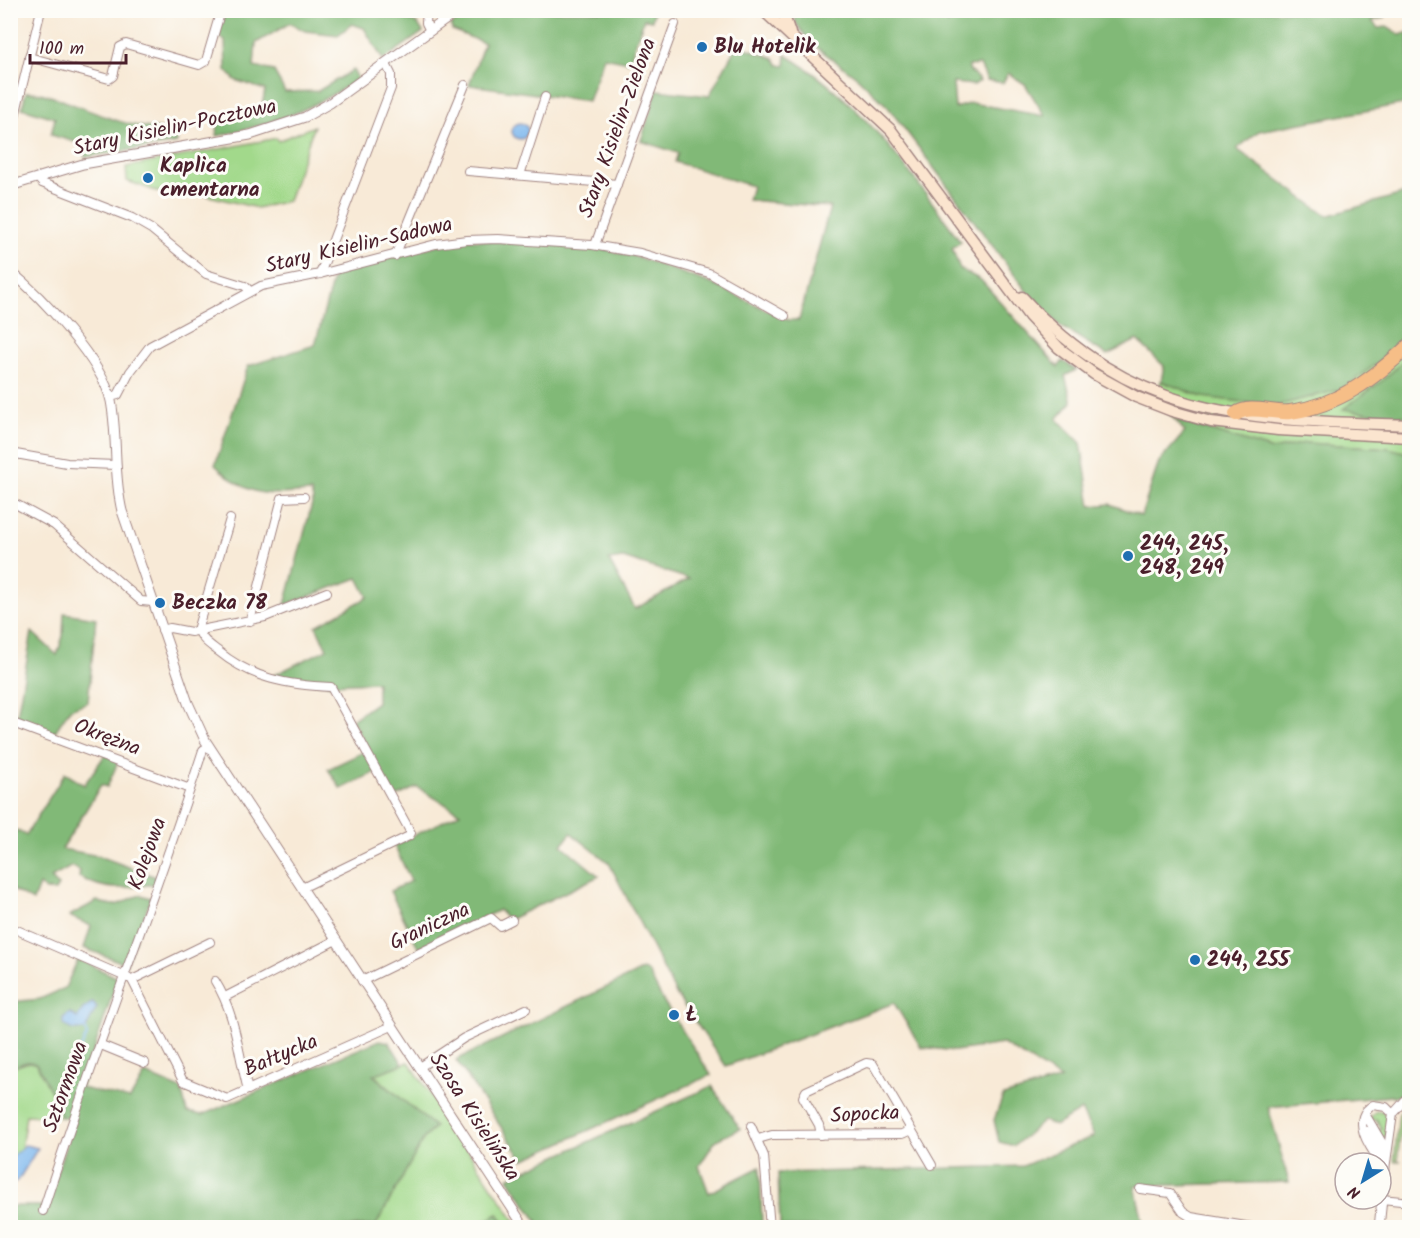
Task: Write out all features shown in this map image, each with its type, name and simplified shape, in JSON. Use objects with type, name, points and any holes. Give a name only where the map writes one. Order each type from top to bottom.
[{"type":"highway","points":[[1236,414],[1242,410],[1290,412],[1331,402],[1372,379],[1410,345]]},
{"type":"main road","points":[[782,10],[792,36]]},
{"type":"main road","points":[[765,12],[891,130],[1029,316],[1059,348],[1094,374],[1136,397],[1192,417],[1234,426],[1410,437]]},
{"type":"main road","points":[[988,258],[1055,330],[1100,364],[1141,387],[1169,398],[1236,414],[1410,424]]},
{"type":"street","points":[[10,136],[41,10]]},
{"type":"street","points":[[30,57],[109,79],[113,76],[120,47],[126,44],[199,64],[206,61],[221,10]]},
{"type":"street","points":[[427,10],[426,23],[430,31]]},
{"type":"street","name":"Stary Kisielin-Pocztowa","points":[[10,186],[83,164],[237,137],[276,128],[305,117],[330,103],[459,10]]},
{"type":"street","name":"Stary Kisielin-Zielona","points":[[595,245],[675,24]]},
{"type":"street","points":[[320,274],[391,88],[391,74],[386,64]]},
{"type":"street","points":[[395,256],[465,84]]},
{"type":"street","points":[[10,90],[21,93]]},
{"type":"street","points":[[520,175],[545,97]]},
{"type":"street","points":[[468,171],[617,184]]},
{"type":"street","name":"Stary Kisielin-Sadowa","points":[[38,178],[42,183],[132,218],[151,229],[206,274],[245,286],[250,291]]},
{"type":"street","name":"Stary Kisielin-Sadowa","points":[[110,397],[118,395],[130,372],[150,346],[250,291],[261,286],[320,274],[436,244],[479,239],[595,245],[640,253],[709,273],[785,316]]},
{"type":"street","points":[[10,271],[70,333],[101,377],[110,397]]},
{"type":"street","name":"Szosa Kisielińska","points":[[110,397],[115,465],[122,511],[195,719],[209,746],[525,1227]]},
{"type":"street","points":[[10,453],[67,463],[115,465]]},
{"type":"street","points":[[250,621],[282,498],[304,497]]},
{"type":"street","points":[[10,501],[54,525],[141,601],[153,602]]},
{"type":"street","points":[[230,519],[198,632],[200,637],[248,672],[280,682],[331,687],[411,833],[302,888]]},
{"type":"street","points":[[162,630],[198,632],[250,621],[269,616],[327,592]]},
{"type":"street","name":"Okrężna","points":[[11,724],[190,789]]},
{"type":"street","name":"Kolejowa","points":[[128,978],[203,750],[209,746]]},
{"type":"street","name":"Graniczna","points":[[362,981],[491,918],[500,926],[512,920]]},
{"type":"street","points":[[10,927],[78,954],[128,978],[210,942]]},
{"type":"street","points":[[225,997],[336,940]]},
{"type":"street","name":"Sztormowa","points":[[43,1211],[72,1119],[128,978]]},
{"type":"street","name":"Bałtycka","points":[[128,978],[183,1081],[226,1099],[392,1026]]},
{"type":"street","points":[[215,981],[232,1014],[236,1046],[248,1090]]},
{"type":"street","points":[[420,1067],[464,1038],[526,1009]]},
{"type":"street","points":[[102,1045],[145,1063]]},
{"type":"street","name":"Sopocka","points":[[821,1135],[819,1125],[803,1097],[806,1091],[866,1063],[873,1064],[932,1164]]},
{"type":"street","points":[[1387,1151],[1393,1114],[1410,1095]]},
{"type":"street","points":[[1377,1151],[1368,1142],[1362,1124],[1364,1113],[1373,1105],[1380,1104],[1393,1114]]},
{"type":"street","points":[[1364,1113],[1382,1151]]},
{"type":"street","points":[[751,1126],[758,1139],[766,1168],[770,1227]]},
{"type":"street","name":"Sopocka","points":[[758,1139],[772,1135],[902,1134],[911,1130]]},
{"type":"street","points":[[1140,1189],[1170,1193],[1182,1212],[1191,1217],[1258,1227]]},
{"type":"street","points":[[1393,1200],[1410,1202]]},
{"type":"street","points":[[1379,1227],[1381,1211]]},
{"type":"green space","points":[[796,10],[947,11],[948,24],[952,20],[951,10],[1390,11],[1383,18],[1372,21],[1378,28],[1387,27],[1400,35],[1409,32],[1409,103],[1259,131],[1237,149],[1327,216],[1409,192],[1409,331],[1376,364],[1342,389],[1275,406],[1202,397],[1161,381],[1164,366],[1137,340],[1107,355],[1060,326],[1028,293],[888,107],[858,78],[811,43],[795,22]],"holes":[[[980,65],[987,80],[1003,83],[1008,73],[1025,84],[1045,116],[971,103],[955,108],[953,83],[974,85],[980,81],[969,70],[969,66]]]},
{"type":"green space","points":[[225,11],[387,11],[418,24],[423,32],[383,60],[364,28],[352,24],[338,35],[305,31],[290,23],[256,43],[254,67],[274,71],[285,92],[318,91],[353,70],[358,79],[290,115],[217,136],[218,121],[262,106],[265,90],[235,80],[226,70],[225,41],[218,36]]},
{"type":"green space","points":[[473,11],[654,11],[652,20],[644,19],[629,62],[604,57],[588,101],[469,85],[484,43],[452,30],[451,25]]},
{"type":"green space","points":[[737,45],[774,58],[779,65],[785,66],[786,55],[838,93],[861,115],[903,164],[961,242],[952,248],[960,269],[981,280],[1058,367],[1063,361],[1076,370],[1065,376],[1072,402],[1057,419],[1081,443],[1091,506],[1110,504],[1141,516],[1159,462],[1185,432],[1175,420],[1273,450],[1305,443],[1389,448],[1408,453],[1409,1091],[1403,1095],[1268,1107],[1289,1182],[1135,1186],[1144,1227],[780,1227],[778,1173],[1023,1166],[1094,1136],[1081,1110],[1055,1126],[1043,1121],[1014,1146],[999,1142],[994,1120],[1003,1096],[1061,1079],[1003,1044],[955,1051],[921,1047],[894,1003],[726,1066],[676,994],[609,863],[571,833],[562,845],[599,876],[508,920],[499,910],[419,949],[390,891],[411,881],[394,845],[460,813],[417,787],[394,798],[378,771],[341,789],[328,769],[368,750],[352,720],[377,702],[377,682],[330,684],[270,677],[327,649],[316,626],[368,597],[358,578],[285,605],[313,500],[311,492],[281,494],[258,492],[238,484],[215,465],[248,366],[315,345],[335,271],[461,239],[595,247],[637,257],[710,283],[788,320],[799,320],[830,207],[748,200],[752,186],[675,162],[678,153],[641,141],[657,90],[709,96]],"holes":[[[623,558],[689,579],[635,609],[609,560]]]},
{"type":"green space","points":[[26,92],[45,94],[131,124],[175,129],[177,143],[85,157],[82,144],[51,135],[55,118],[22,108]]},
{"type":"green space","points":[[314,126],[288,201],[257,208],[173,187],[170,196],[127,181],[126,167],[277,138],[278,141]]},
{"type":"green space","points":[[1409,331],[1409,473],[1389,448],[1305,443],[1273,450],[1175,420],[1156,397],[1161,381],[1202,397],[1376,364]]},
{"type":"green space","points":[[1409,356],[1409,415],[1390,416],[1343,409],[1382,381]]},
{"type":"green space","points":[[64,613],[96,618],[88,702],[70,709],[54,733],[16,721],[32,632],[57,655],[63,636]]},
{"type":"green space","points":[[105,755],[119,760],[107,787],[101,785],[62,849],[99,856],[156,877],[154,884],[124,888],[107,887],[79,877],[80,871],[72,866],[51,878],[58,886],[55,891],[46,890],[39,885],[33,901],[11,889],[11,828],[26,835],[65,773],[84,785]]},
{"type":"green space","points":[[141,895],[151,898],[126,964],[84,948],[91,926],[69,916],[97,901],[116,905]]},
{"type":"green space","points":[[78,959],[118,978],[81,1088],[130,1099],[145,1074],[181,1089],[187,1112],[202,1115],[380,1040],[389,1042],[403,1064],[373,1075],[435,1127],[424,1138],[376,1225],[340,1228],[11,1227],[10,1206],[45,1206],[75,1119],[61,1117],[57,1103],[37,1065],[27,1062],[11,1068],[11,1002],[40,999],[65,988]]},
{"type":"green space","points":[[642,970],[648,972],[664,1002],[711,1075],[523,1160],[456,1060]]},
{"type":"green space","points":[[32,1061],[37,1065],[57,1103],[61,1117],[26,1115],[21,1150],[11,1157],[11,1068]]},
{"type":"green space","points":[[409,1062],[519,1227],[507,1227],[498,1214],[475,1227],[340,1228],[376,1225],[424,1138],[434,1127],[373,1074]]},
{"type":"green space","points":[[712,1086],[740,1129],[716,1140],[699,1166],[709,1193],[760,1167],[762,1227],[541,1227],[508,1178]]},
{"type":"green space","points":[[1409,1102],[1409,1112],[1404,1113],[1397,1160],[1401,1161],[1394,1161],[1399,1114]]},
{"type":"green space","points":[[1376,1111],[1382,1111],[1388,1116],[1386,1136],[1383,1139],[1377,1131],[1382,1129],[1376,1119],[1371,1121],[1371,1116]]},
{"type":"green space","points":[[498,1214],[507,1227],[475,1227]]},
{"type":"water","points":[[520,123],[528,131],[520,139],[512,131]]},
{"type":"water","points":[[93,1002],[97,1007],[85,1030],[73,1030],[63,1025],[63,1018],[70,1013],[77,1018],[83,1009]]},
{"type":"water","points":[[25,1145],[38,1148],[19,1179],[11,1185],[11,1157]]},
{"type":"waterway","points":[[65,1078],[87,1036],[86,1029]]},
{"type":"place","name":"Blu Hotelik","points":[[702,47]]},
{"type":"place","name":"Kaplica cmentarna","points":[[148,178]]},
{"type":"place","name":"244, 245, 248, 249","points":[[1128,556]]},
{"type":"place","name":"Beczka 78","points":[[160,603]]},
{"type":"place","name":"244, 255","points":[[1195,960]]},
{"type":"place","name":"Ł","points":[[674,1015]]}]
